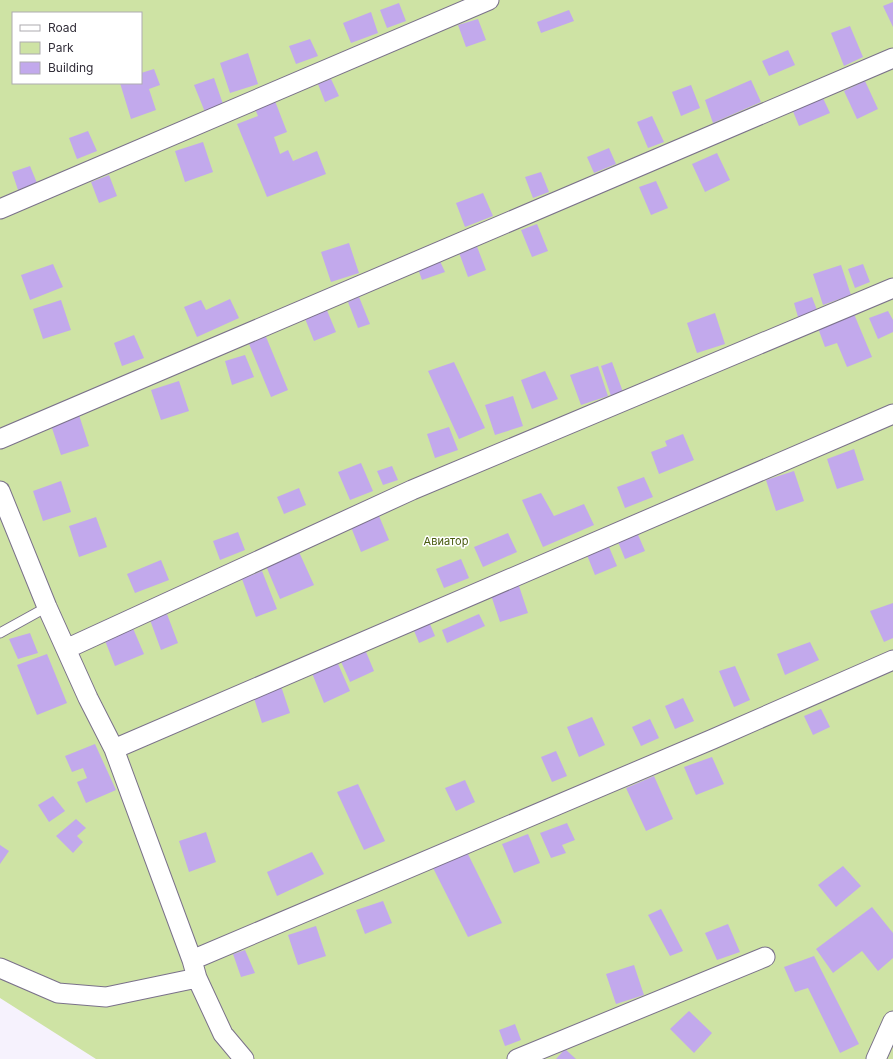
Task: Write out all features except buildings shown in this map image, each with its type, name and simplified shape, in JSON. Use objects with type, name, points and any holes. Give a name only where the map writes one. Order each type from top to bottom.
[{"type":"street","points":[[0,209],[489,0]]},
{"type":"street","points":[[0,439],[893,58]]},
{"type":"street","points":[[66,648],[412,490],[893,288]]},
{"type":"street","points":[[114,749],[893,414]]},
{"type":"street","points":[[0,491],[47,607],[88,698],[114,749],[195,969],[223,1034],[244,1059]]},
{"type":"street","points":[[0,968],[58,993],[106,997],[195,969],[893,660]]},
{"type":"street","points":[[517,1059],[765,957]]},
{"type":"street","points":[[876,1059],[893,1021]]},
{"type":"lane","points":[[0,633],[47,607]]},
{"type":"green space","name":"Авиатор","points":[[0,0],[893,0],[893,1059],[96,1059],[0,998]]}]
